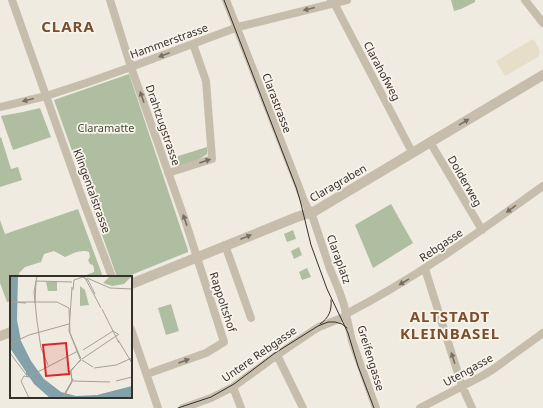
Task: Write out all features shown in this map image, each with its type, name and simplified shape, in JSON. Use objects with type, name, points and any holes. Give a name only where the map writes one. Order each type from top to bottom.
[{"type":"street","name":"Klingentalstrasse","points":[[12,0],[112,276]]},
{"type":"street","name":"Drahtzugstrasse","points":[[110,0],[131,67],[197,257]]},
{"type":"street","name":"Clarastrasse","points":[[226,0],[304,201],[310,212]]},
{"type":"street","name":"Hammerstrasse","points":[[0,107],[46,96],[131,67],[236,28],[333,1],[347,0]]},
{"type":"street","points":[[525,0],[543,23]]},
{"type":"street","name":"Clarahofweg","points":[[333,1],[412,152]]},
{"type":"street","points":[[168,173],[212,159],[206,81],[193,44]]},
{"type":"street","name":"Claragraben","points":[[132,284],[225,245],[315,211],[543,75]]},
{"type":"street","name":"Dolderweg","points":[[430,142],[482,230]]},
{"type":"street","name":"Rebgasse","points":[[346,314],[366,304],[425,269],[543,186]]},
{"type":"street","name":"Claraplatz","points":[[310,212],[342,299],[346,314]]},
{"type":"street","points":[[225,245],[251,318]]},
{"type":"street","name":"Rappoltshof","points":[[147,374],[206,353],[224,342],[197,257]]},
{"type":"street","points":[[425,269],[462,386],[472,408]]},
{"type":"street","name":"Untere Rebgasse","points":[[183,408],[211,398],[233,387],[319,327],[344,318],[346,314]]},
{"type":"street","name":"Greifengasse","points":[[346,314],[352,341],[376,408]]},
{"type":"street","points":[[0,336],[10,332]]},
{"type":"street","points":[[132,332],[158,408]]},
{"type":"street","name":"Utengasse","points":[[420,408],[492,370],[543,333]]},
{"type":"street","points":[[277,355],[303,408]]},
{"type":"street","points":[[233,387],[241,408]]},
{"type":"green space","points":[[451,0],[475,0],[475,2],[454,11]]},
{"type":"green space","name":"Claramatte","points":[[129,74],[188,252],[128,276],[117,276],[54,100]]},
{"type":"green space","points":[[40,108],[51,137],[13,150],[1,116]]},
{"type":"green space","points":[[1,137],[11,169],[18,167],[22,180],[0,187],[0,138]]},
{"type":"green space","points":[[207,147],[207,154],[205,156],[189,164],[178,166],[172,159],[172,158]]},
{"type":"green space","points":[[391,204],[413,243],[373,268],[355,225]]},
{"type":"green space","points":[[78,209],[103,276],[84,276],[94,272],[93,265],[90,264],[88,260],[90,257],[89,252],[80,251],[65,257],[54,251],[44,254],[41,262],[25,267],[19,273],[20,276],[10,276],[10,301],[7,302],[0,283],[0,220],[5,234]]},
{"type":"green space","points":[[293,230],[296,239],[287,242],[284,234]]},
{"type":"green space","points":[[299,247],[302,255],[294,259],[291,251]]},
{"type":"green space","points":[[307,268],[311,277],[302,280],[299,272]]},
{"type":"green space","points":[[171,304],[179,331],[166,335],[158,308]]},
{"type":"shaded area","points":[[533,39],[539,48],[540,52],[538,57],[505,76],[496,61]]},
{"type":"tram line","points":[[224,0],[296,187],[311,245],[327,289],[348,333],[358,366],[374,408]]},
{"type":"tram line","points":[[320,324],[329,314],[331,300]]},
{"type":"tram line","points":[[178,408],[211,397],[234,384],[275,353],[318,326],[328,322],[335,322],[342,324],[347,328]]},
{"type":"district","name":"CLARA","points":[[68,27]]},
{"type":"district","name":"ALTSTADT KLEINBASEL","points":[[450,326]]}]
